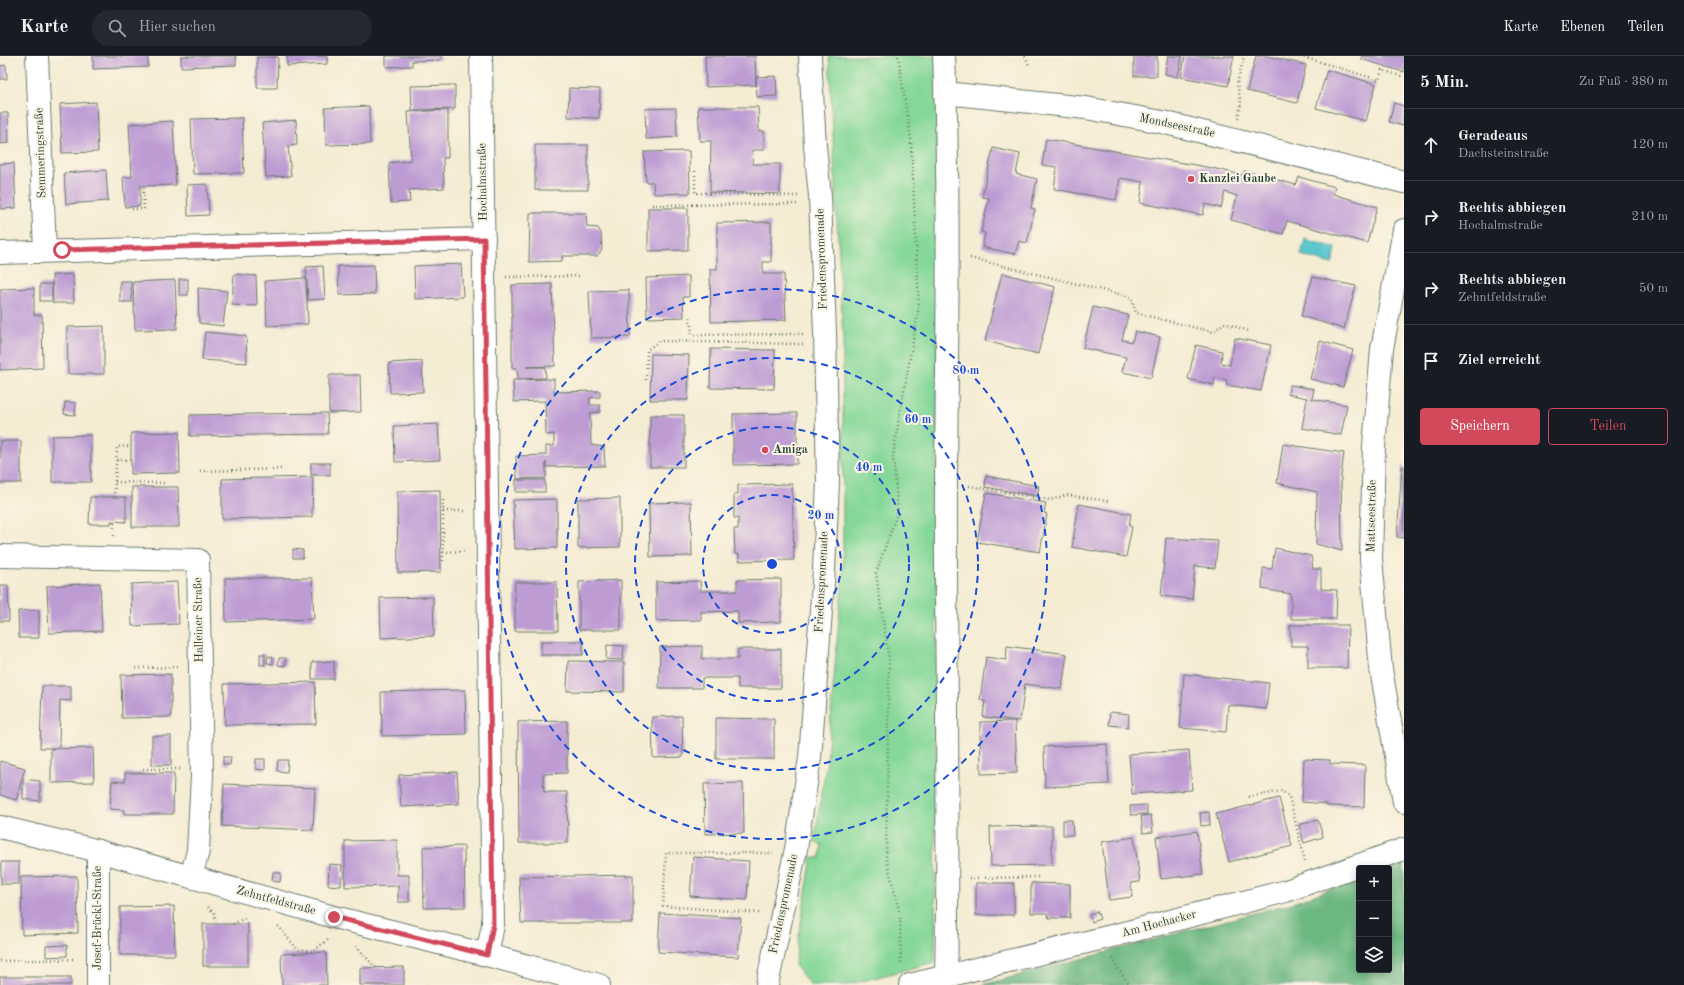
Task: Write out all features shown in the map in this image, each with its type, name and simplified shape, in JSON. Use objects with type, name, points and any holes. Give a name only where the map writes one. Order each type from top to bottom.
[{"type":"street","name":"Semmeringstraße","points":[[37,56],[45,251]]},
{"type":"street","name":"Hochalmstraße","points":[[481,56],[493,925],[487,955]]},
{"type":"street","name":"Friedenspromenade","points":[[767,985],[796,848],[810,758],[824,570],[828,482],[825,339],[820,200],[815,146],[810,56]]},
{"type":"street","points":[[944,56],[949,253],[946,482],[948,879],[946,976]]},
{"type":"street","name":"Mondseestraße","points":[[946,93],[1086,108],[1177,125],[1404,182]]},
{"type":"street","name":"Mattseestraße","points":[[1404,230],[1382,349],[1374,447],[1371,559],[1381,669],[1404,802]]},
{"type":"street","points":[[0,253],[484,239]]},
{"type":"street","name":"Halleiner Straße","points":[[0,556],[198,560],[202,769],[198,851],[191,877]]},
{"type":"street","name":"Zehntfeldstraße","points":[[0,827],[98,851],[334,917],[487,955],[599,985]]},
{"type":"street","name":"Am Hochacker","points":[[906,979],[946,976],[1286,891],[1404,849]]},
{"type":"street","name":"Josef-Brückl-Straße","points":[[98,851],[98,985]]},
{"type":"path","points":[[898,56],[911,139],[919,306],[893,457],[898,511],[876,573],[888,660],[886,858],[900,914],[906,979]]},
{"type":"path","points":[[1025,56],[1030,67]]},
{"type":"path","points":[[1233,138],[1241,103],[1237,84],[1244,56]]},
{"type":"path","points":[[1296,56],[1379,80],[1382,70],[1404,77]]},
{"type":"path","points":[[695,171],[695,193],[820,200]]},
{"type":"path","points":[[132,209],[144,209],[143,186]]},
{"type":"path","points":[[652,205],[820,200]]},
{"type":"path","points":[[949,253],[1131,297],[1136,313],[1213,332],[1224,323],[1249,331]]},
{"type":"path","points":[[484,277],[579,276]]},
{"type":"path","points":[[690,317],[692,335],[825,339]]},
{"type":"path","points":[[646,380],[647,350],[659,341],[825,339]]},
{"type":"path","points":[[114,497],[117,446],[131,446]]},
{"type":"path","points":[[117,460],[131,460]]},
{"type":"path","points":[[200,471],[284,470]]},
{"type":"path","points":[[115,482],[166,483]]},
{"type":"path","points":[[946,482],[1050,500],[1067,494],[1108,501]]},
{"type":"path","points":[[443,500],[443,560]]},
{"type":"path","points":[[136,668],[172,667]]},
{"type":"path","points":[[143,770],[174,769]]},
{"type":"path","points":[[1249,797],[1282,791],[1289,796],[1310,882]]},
{"type":"path","points":[[762,914],[663,906],[666,853],[781,853]]},
{"type":"path","points":[[948,879],[1041,877]]},
{"type":"path","points":[[206,904],[214,913],[216,924]]},
{"type":"path","points":[[233,924],[242,920],[250,913]]},
{"type":"path","points":[[276,923],[298,950],[313,951],[334,935]]},
{"type":"path","points":[[1106,937],[1116,966],[1130,985]]},
{"type":"path","points":[[355,944],[376,968]]},
{"type":"path","points":[[0,961],[98,958]]},
{"type":"green space","points":[[829,56],[936,56],[938,95],[935,962],[847,985],[810,985],[795,965],[812,857],[820,858],[822,845],[814,842],[827,760],[843,572],[843,340]]},
{"type":"green space","points":[[1404,862],[1404,985],[982,985],[1292,903],[1356,880],[1356,973],[1392,973],[1392,866]]},
{"type":"water","points":[[1305,239],[1336,248],[1332,264],[1301,255]]},
{"type":"building","points":[[93,56],[148,56],[148,67],[93,69]]},
{"type":"building","points":[[181,56],[236,56],[236,65],[181,67]]},
{"type":"building","points":[[287,56],[327,56],[327,64],[287,66]]},
{"type":"building","points":[[386,56],[441,56],[441,60],[412,61],[412,66],[386,67]]},
{"type":"building","points":[[705,56],[755,56],[756,85],[706,87]]},
{"type":"building","points":[[1134,56],[1157,56],[1157,76],[1134,76]]},
{"type":"building","points":[[1168,56],[1182,56],[1178,77],[1165,74]]},
{"type":"building","points":[[1185,56],[1234,56],[1228,86],[1181,77]]},
{"type":"building","points":[[1256,56],[1267,56],[1306,65],[1297,103],[1247,91]]},
{"type":"building","points":[[1362,56],[1404,56],[1404,72],[1361,59]]},
{"type":"building","points":[[257,57],[278,57],[277,88],[257,88]]},
{"type":"building","points":[[6,65],[7,79],[0,79],[0,66]]},
{"type":"building","points":[[1327,70],[1376,84],[1366,121],[1316,108]]},
{"type":"building","points":[[776,76],[777,96],[757,97],[756,77]]},
{"type":"building","points":[[455,85],[455,109],[412,110],[411,86]]},
{"type":"building","points":[[569,88],[600,89],[599,118],[568,117]]},
{"type":"building","points":[[96,102],[98,152],[62,153],[60,104]]},
{"type":"building","points":[[1394,103],[1404,106],[1403,126],[1389,122]]},
{"type":"building","points":[[369,106],[370,144],[326,145],[325,108]]},
{"type":"building","points":[[698,107],[758,107],[759,131],[764,131],[764,150],[752,150],[753,164],[780,164],[780,194],[710,192],[711,141],[700,141]]},
{"type":"building","points":[[676,108],[677,137],[646,139],[645,109]]},
{"type":"building","points":[[448,110],[448,158],[443,158],[444,188],[409,190],[410,202],[391,203],[389,163],[411,160],[408,112]]},
{"type":"building","points":[[0,113],[8,113],[9,143],[0,144]]},
{"type":"building","points":[[242,118],[244,173],[193,174],[191,119]]},
{"type":"building","points":[[296,120],[297,145],[288,146],[291,176],[266,177],[262,123]]},
{"type":"building","points":[[173,121],[176,185],[140,186],[140,206],[125,207],[123,177],[132,177],[129,124]]},
{"type":"building","points":[[1046,139],[1212,168],[1243,175],[1244,171],[1296,185],[1299,177],[1335,187],[1333,194],[1377,207],[1367,243],[1287,221],[1283,234],[1231,220],[1237,196],[1225,192],[1221,208],[1205,204],[1203,215],[1140,203],[1143,182],[1120,178],[1116,200],[1054,189],[1057,167],[1042,165]]},
{"type":"building","points":[[535,145],[588,145],[588,190],[535,190]]},
{"type":"building","points":[[993,148],[1020,154],[1016,174],[1037,179],[1031,208],[1035,209],[1027,243],[1019,241],[1015,254],[982,247],[985,233],[981,232],[989,198],[982,197]]},
{"type":"building","points":[[689,151],[690,193],[654,194],[653,182],[646,182],[644,152]]},
{"type":"building","points":[[14,163],[16,208],[0,209],[0,164]]},
{"type":"building","points":[[106,170],[108,201],[66,204],[64,173]]},
{"type":"building","points":[[207,184],[209,215],[188,216],[187,185]]},
{"type":"building","points":[[648,208],[688,208],[688,250],[648,251]]},
{"type":"building","points":[[530,213],[586,213],[587,227],[598,228],[601,233],[602,250],[597,256],[562,256],[562,261],[529,262]]},
{"type":"building","points":[[771,222],[771,262],[763,262],[763,274],[784,274],[786,320],[711,322],[710,269],[717,269],[717,223]]},
{"type":"building","points":[[461,264],[463,297],[415,299],[414,266]]},
{"type":"building","points":[[374,265],[375,294],[339,295],[338,266]]},
{"type":"building","points":[[323,266],[325,299],[308,300],[306,267]]},
{"type":"building","points":[[1002,273],[1055,287],[1038,354],[985,341]]},
{"type":"building","points":[[73,274],[74,303],[53,303],[52,275]]},
{"type":"building","points":[[234,274],[256,276],[257,306],[232,305]]},
{"type":"building","points":[[689,276],[689,297],[683,297],[684,317],[647,318],[646,278]]},
{"type":"building","points":[[1313,277],[1356,286],[1344,329],[1301,316]]},
{"type":"building","points":[[306,278],[308,324],[267,326],[265,281]]},
{"type":"building","points":[[179,279],[188,279],[188,295],[179,295]]},
{"type":"building","points":[[175,280],[177,329],[135,330],[133,282]]},
{"type":"building","points":[[120,281],[131,281],[132,302],[120,302]]},
{"type":"building","points":[[40,284],[52,284],[52,301],[40,301]]},
{"type":"building","points":[[552,284],[555,366],[526,367],[545,367],[546,378],[518,379],[517,368],[512,368],[512,285]]},
{"type":"building","points":[[34,288],[34,315],[42,315],[43,368],[0,370],[0,289]]},
{"type":"building","points":[[198,288],[227,291],[223,326],[199,323]]},
{"type":"building","points":[[629,290],[630,337],[591,338],[589,291]]},
{"type":"building","points":[[1093,307],[1128,315],[1122,340],[1132,342],[1135,331],[1160,337],[1151,378],[1122,372],[1126,357],[1083,348]]},
{"type":"building","points":[[104,326],[104,374],[68,374],[67,327]]},
{"type":"building","points":[[205,332],[246,336],[247,363],[202,360]]},
{"type":"building","points":[[1235,338],[1271,345],[1261,391],[1227,385],[1226,380],[1215,377],[1214,385],[1188,379],[1196,345],[1222,351],[1221,363],[1230,365]]},
{"type":"building","points":[[1320,341],[1353,350],[1343,387],[1310,379]]},
{"type":"building","points":[[711,349],[775,350],[774,389],[710,388]]},
{"type":"building","points":[[651,354],[689,355],[688,400],[650,400]]},
{"type":"building","points":[[422,361],[423,392],[390,393],[389,363]]},
{"type":"building","points":[[329,375],[360,375],[361,412],[329,413]]},
{"type":"building","points":[[554,379],[554,392],[600,391],[600,397],[590,398],[590,405],[600,405],[600,412],[590,413],[591,445],[604,447],[605,466],[546,467],[546,478],[517,479],[516,456],[546,455],[546,446],[554,446],[554,434],[546,435],[545,401],[514,402],[513,380]]},
{"type":"building","points":[[1290,385],[1314,389],[1312,399],[1347,405],[1341,435],[1302,428],[1307,398],[1288,394]]},
{"type":"building","points":[[65,402],[76,403],[75,415],[64,414]]},
{"type":"building","points":[[327,413],[328,434],[190,436],[190,415]]},
{"type":"building","name":"Amiga","points":[[797,413],[797,464],[733,465],[733,414]]},
{"type":"building","points":[[650,415],[684,415],[684,467],[650,467]]},
{"type":"building","points":[[438,424],[440,460],[395,462],[394,426]]},
{"type":"building","points":[[179,432],[180,473],[131,474],[131,433]]},
{"type":"building","points":[[91,435],[91,482],[52,482],[52,436]]},
{"type":"building","points":[[0,441],[21,441],[21,483],[0,483]]},
{"type":"building","points":[[1283,444],[1344,453],[1341,477],[1342,551],[1316,544],[1317,492],[1277,483]]},
{"type":"building","points":[[311,463],[330,463],[330,475],[311,475]]},
{"type":"building","points":[[1402,466],[1404,466],[1404,538],[1397,537]]},
{"type":"building","points":[[986,476],[1039,486],[1037,496],[985,487]]},
{"type":"building","points":[[313,477],[312,517],[222,519],[222,479]]},
{"type":"building","points":[[516,480],[545,480],[545,492],[516,492]]},
{"type":"building","points":[[792,484],[794,560],[739,561],[739,554],[735,554],[734,529],[738,529],[738,518],[734,518],[734,494],[738,494],[738,485]]},
{"type":"building","points":[[132,487],[178,487],[179,527],[132,527]]},
{"type":"building","points":[[440,490],[441,572],[398,573],[397,491]]},
{"type":"building","points":[[986,493],[1046,503],[1044,513],[1047,514],[1040,552],[977,542]]},
{"type":"building","points":[[90,497],[126,497],[126,522],[111,521],[111,524],[89,524]]},
{"type":"building","points":[[620,498],[620,547],[578,548],[578,499]]},
{"type":"building","points":[[557,499],[557,548],[515,549],[513,500]]},
{"type":"building","points":[[691,502],[692,556],[650,557],[649,503]]},
{"type":"building","points":[[1079,504],[1131,514],[1129,526],[1132,527],[1126,557],[1072,547]]},
{"type":"building","points":[[1166,538],[1218,541],[1215,568],[1195,566],[1192,599],[1161,596]]},
{"type":"building","points":[[1275,548],[1311,556],[1313,569],[1321,569],[1321,589],[1337,590],[1336,619],[1291,619],[1291,594],[1262,589],[1263,568],[1272,569]]},
{"type":"building","points":[[293,549],[303,550],[303,558],[293,558]]},
{"type":"building","points":[[225,578],[312,578],[314,619],[226,622]]},
{"type":"building","points":[[781,579],[781,622],[738,623],[738,611],[701,612],[701,620],[656,621],[656,582],[700,581],[701,591],[737,591],[737,580]]},
{"type":"building","points":[[621,580],[621,630],[579,630],[579,582]]},
{"type":"building","points":[[177,582],[179,624],[132,626],[131,584]]},
{"type":"building","points":[[515,582],[557,582],[558,631],[515,631]]},
{"type":"building","points":[[100,583],[102,631],[49,633],[47,586]]},
{"type":"building","points":[[0,585],[8,585],[9,621],[0,621]]},
{"type":"building","points":[[433,597],[434,636],[381,638],[380,598]]},
{"type":"building","points":[[39,610],[39,638],[19,638],[18,611]]},
{"type":"building","points":[[1290,625],[1348,625],[1347,668],[1308,668],[1308,646],[1291,646]]},
{"type":"building","points":[[541,641],[583,641],[583,655],[541,655]]},
{"type":"building","points":[[607,645],[624,646],[623,660],[606,659]]},
{"type":"building","points":[[702,646],[702,659],[738,659],[738,649],[781,649],[781,688],[738,688],[738,678],[702,678],[702,688],[659,688],[660,647]]},
{"type":"building","points":[[1007,646],[1067,654],[1062,689],[1025,684],[1020,721],[983,717],[985,701],[980,700],[986,657],[1006,660]]},
{"type":"building","points":[[260,654],[265,654],[265,665],[260,665]]},
{"type":"building","points":[[268,656],[273,657],[273,664],[267,663]]},
{"type":"building","points":[[279,658],[286,658],[285,666],[278,665]]},
{"type":"building","points":[[334,661],[334,679],[312,679],[312,662]]},
{"type":"building","points":[[568,661],[624,662],[624,692],[567,691]]},
{"type":"building","points":[[171,674],[171,717],[122,718],[121,675]]},
{"type":"building","points":[[1184,674],[1269,683],[1266,709],[1228,705],[1226,732],[1180,728]]},
{"type":"building","points":[[315,682],[316,724],[225,725],[224,684]]},
{"type":"building","points":[[42,686],[71,686],[71,701],[60,700],[59,748],[40,748]]},
{"type":"building","points":[[465,690],[466,734],[382,736],[381,692]]},
{"type":"building","points":[[1110,712],[1129,714],[1128,727],[1109,725]]},
{"type":"building","points":[[682,716],[683,757],[653,758],[652,717]]},
{"type":"building","points":[[716,718],[774,719],[774,759],[716,759]]},
{"type":"building","points":[[567,721],[567,773],[543,774],[544,792],[567,792],[568,843],[519,843],[518,722]]},
{"type":"building","points":[[1015,721],[1017,773],[981,774],[980,722]]},
{"type":"building","points":[[152,736],[171,736],[171,765],[152,765]]},
{"type":"building","points":[[1107,744],[1109,784],[1045,787],[1044,747]]},
{"type":"building","points":[[93,748],[94,782],[51,783],[51,749]]},
{"type":"building","points":[[1189,750],[1192,790],[1132,794],[1129,754]]},
{"type":"building","points":[[223,757],[231,757],[230,765],[223,764]]},
{"type":"building","points":[[256,759],[265,759],[265,770],[256,769]]},
{"type":"building","points":[[1304,759],[1330,760],[1330,764],[1365,765],[1364,807],[1327,806],[1327,804],[1302,802]]},
{"type":"building","points":[[278,760],[288,760],[287,772],[277,771]]},
{"type":"building","points":[[0,761],[25,768],[16,800],[0,795]]},
{"type":"building","points":[[457,772],[459,804],[401,807],[399,775]]},
{"type":"building","points":[[125,773],[174,773],[173,814],[124,814],[124,810],[110,809],[112,781],[125,782]]},
{"type":"building","points":[[23,779],[40,781],[40,801],[23,799]]},
{"type":"building","points":[[743,783],[744,833],[705,834],[704,784]]},
{"type":"building","points":[[224,784],[315,788],[313,830],[222,826]]},
{"type":"building","points":[[1279,798],[1292,846],[1229,862],[1216,814]]},
{"type":"building","points":[[1147,805],[1147,814],[1131,815],[1130,806]]},
{"type":"building","points":[[1209,812],[1210,825],[1201,826],[1200,813]]},
{"type":"building","points":[[1151,815],[1153,832],[1143,833],[1141,816]]},
{"type":"building","points":[[1063,820],[1072,820],[1073,835],[1063,835]]},
{"type":"building","points":[[1318,820],[1323,837],[1304,843],[1299,825]]},
{"type":"building","points":[[1052,826],[1052,865],[991,866],[990,827]]},
{"type":"building","points":[[1197,831],[1203,874],[1161,879],[1156,837]]},
{"type":"building","points":[[1134,837],[1140,882],[1131,883],[1132,897],[1109,900],[1102,842]]},
{"type":"building","points":[[397,840],[397,875],[409,875],[409,902],[398,902],[398,886],[345,887],[345,841]]},
{"type":"building","points":[[464,846],[465,907],[424,908],[423,847]]},
{"type":"building","points":[[693,857],[749,861],[747,900],[690,896]]},
{"type":"building","points":[[1,862],[19,862],[19,884],[1,884]]},
{"type":"building","points":[[329,864],[342,865],[341,886],[328,885]]},
{"type":"building","points":[[273,872],[281,873],[280,882],[272,881]]},
{"type":"building","points":[[633,875],[633,923],[521,923],[519,877]]},
{"type":"building","points":[[77,876],[78,933],[22,935],[21,877]]},
{"type":"building","points":[[976,883],[1014,883],[1014,915],[976,915]]},
{"type":"building","points":[[1031,883],[1070,884],[1070,918],[1049,918],[1047,913],[1031,913]]},
{"type":"building","points":[[174,906],[175,955],[120,955],[120,907]]},
{"type":"building","points":[[1097,911],[1100,919],[1092,922],[1089,915]]},
{"type":"building","points":[[660,913],[741,918],[738,957],[658,952]]},
{"type":"building","points":[[203,924],[248,924],[248,966],[203,966]]},
{"type":"building","points":[[67,945],[67,956],[46,957],[46,946]]},
{"type":"building","points":[[326,952],[327,985],[282,985],[281,954]]},
{"type":"building","points":[[404,967],[404,985],[360,985],[360,968]]},
{"type":"building","points":[[0,977],[71,977],[71,985],[0,985]]},
{"type":"place","name":"Kanzlei Gaube","points":[[1191,179]]},
{"type":"place","name":"Amiga","points":[[765,450]]},
{"type":"route","points":[[62,250],[484,239],[493,925],[487,955],[334,917]]}]
